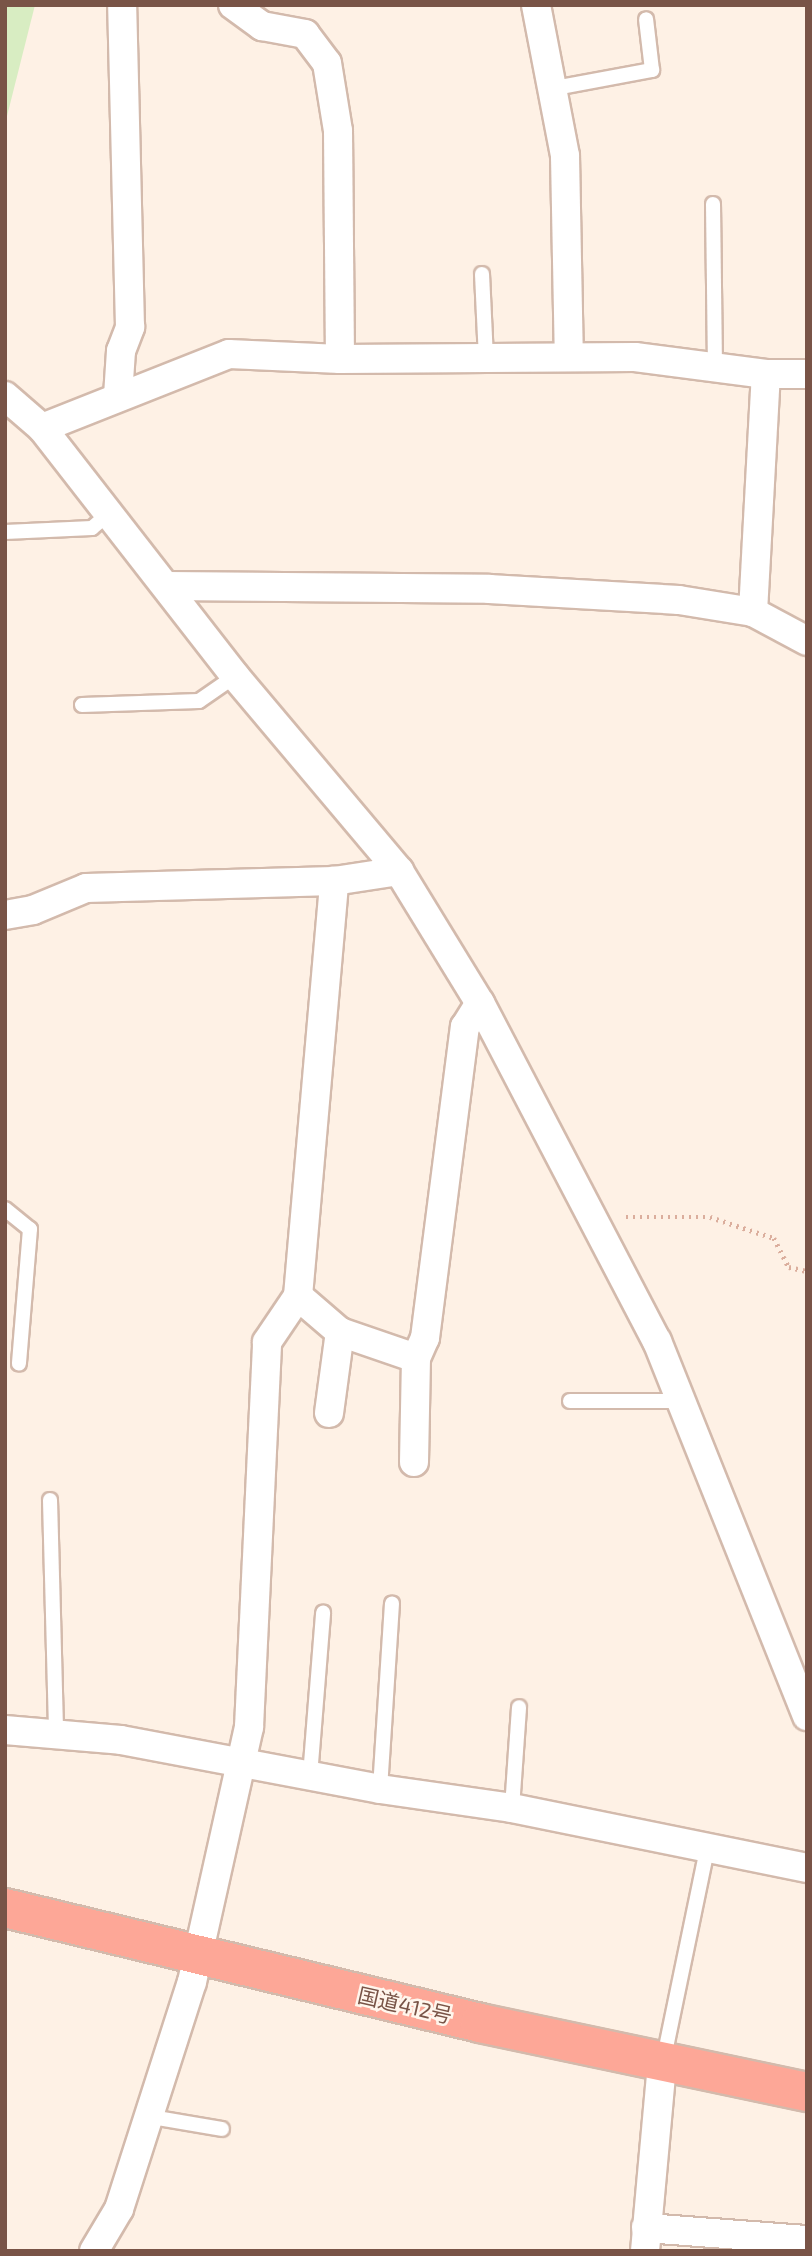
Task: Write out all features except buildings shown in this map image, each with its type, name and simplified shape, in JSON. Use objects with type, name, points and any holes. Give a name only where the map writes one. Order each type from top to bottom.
[{"type":"highway","name":"国道412号","points":[[5,1908],[195,1957],[662,2063],[807,2092]]},
{"type":"street","points":[[118,396],[121,351],[130,327],[122,5]]},
{"type":"street","points":[[233,5],[262,26],[305,34],[327,63],[338,131],[340,359]]},
{"type":"street","points":[[536,5],[555,88],[565,156],[569,356]]},
{"type":"street","points":[[42,428],[229,354],[340,359],[569,356],[715,365],[766,373],[807,373]]},
{"type":"street","points":[[753,612],[766,373]]},
{"type":"street","points":[[5,396],[42,428],[235,676],[398,871],[480,1003],[598,1228],[683,1401],[807,1716]]},
{"type":"street","points":[[167,586],[489,589],[679,600],[753,612],[807,641]]},
{"type":"street","points":[[5,915],[33,911],[86,888],[334,881],[398,871]]},
{"type":"street","points":[[94,2251],[119,2209],[146,2116],[192,1982],[195,1957],[238,1764],[249,1727],[267,1342],[299,1296],[334,881]]},
{"type":"street","points":[[414,1462],[416,1358],[425,1338],[465,1027],[480,1003]]},
{"type":"street","points":[[299,1296],[341,1332],[416,1358]]},
{"type":"street","points":[[329,1413],[341,1332]]},
{"type":"street","points":[[5,1730],[121,1740],[380,1789],[512,1808],[708,1845],[807,1868]]},
{"type":"street","points":[[662,2063],[646,2239],[807,2240]]},
{"type":"lane","points":[[555,88],[652,70],[646,19]]},
{"type":"lane","points":[[713,204],[715,365]]},
{"type":"lane","points":[[482,274],[486,358]]},
{"type":"lane","points":[[5,532],[92,528],[108,513]]},
{"type":"lane","points":[[82,705],[199,701],[235,676]]},
{"type":"lane","points":[[5,1209],[30,1228],[19,1364]]},
{"type":"lane","points":[[570,1401],[683,1401]]},
{"type":"lane","points":[[50,1500],[56,1735]]},
{"type":"lane","points":[[380,1789],[392,1603]]},
{"type":"lane","points":[[310,1776],[323,1613]]},
{"type":"lane","points":[[512,1808],[519,1707]]},
{"type":"lane","points":[[662,2063],[708,1845]]},
{"type":"lane","points":[[146,2116],[222,2129]]},
{"type":"path","points":[[598,1228],[613,1217],[709,1217],[774,1238],[789,1268],[807,1270]]},
{"type":"green space","points":[[5,5],[35,5],[5,124]]}]
